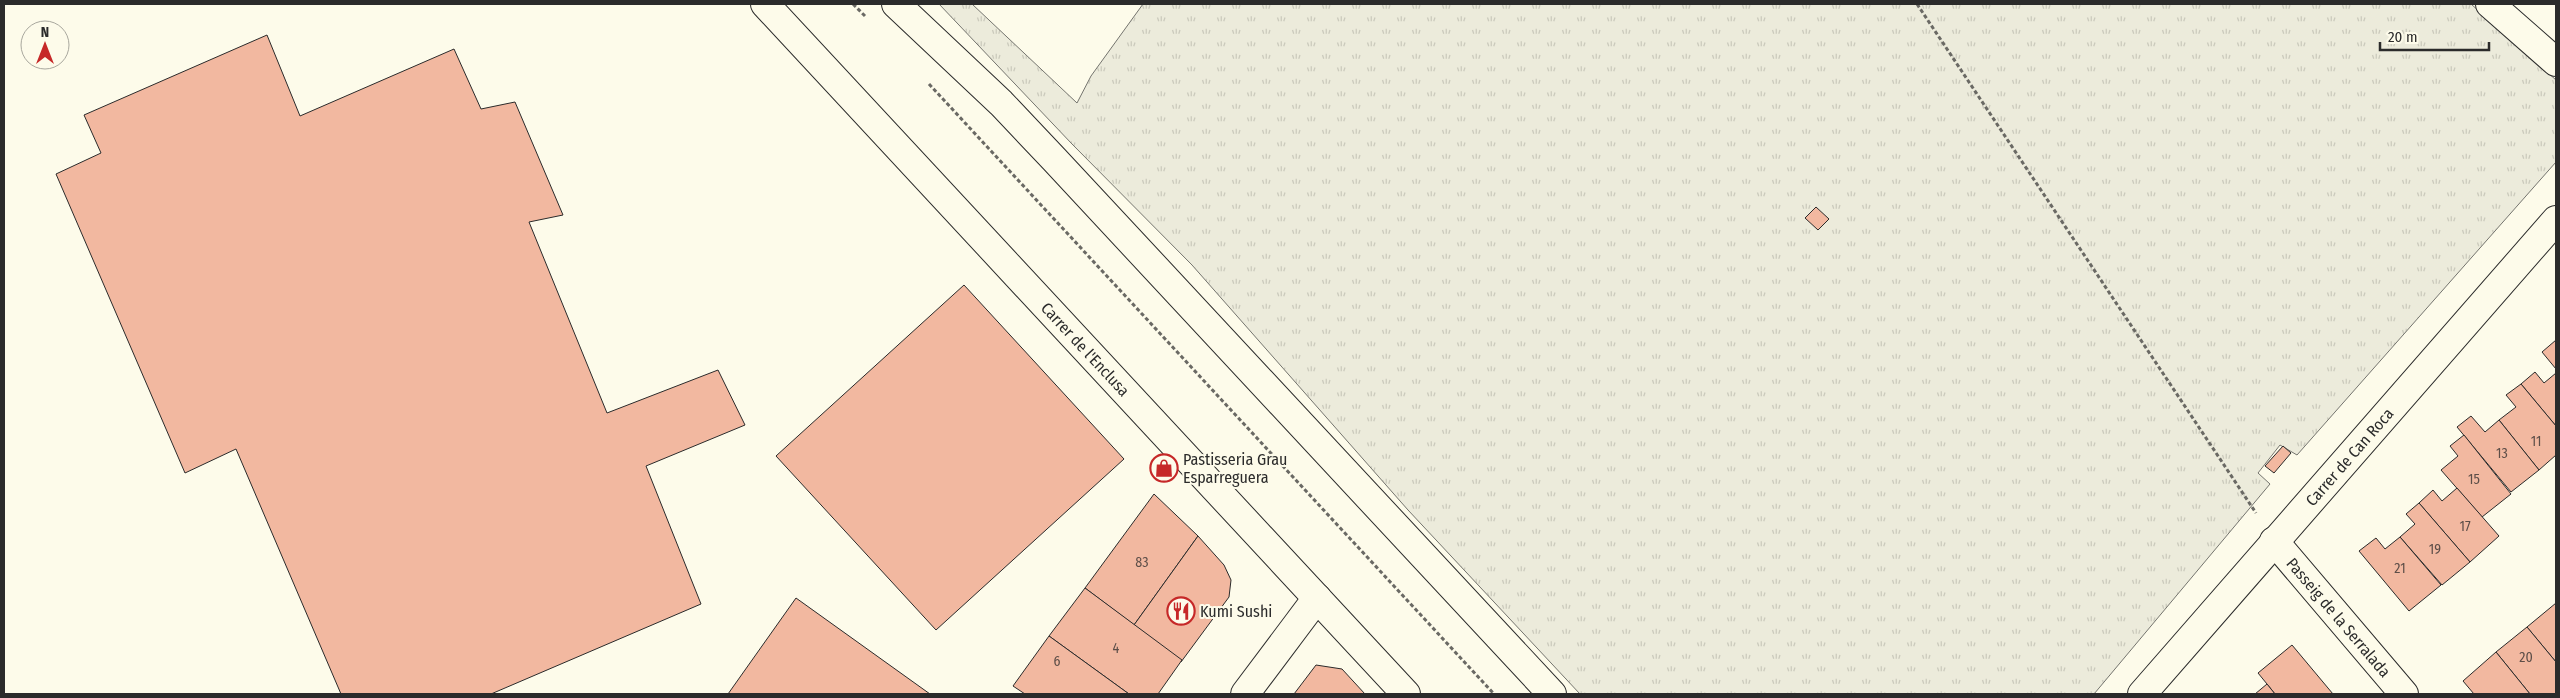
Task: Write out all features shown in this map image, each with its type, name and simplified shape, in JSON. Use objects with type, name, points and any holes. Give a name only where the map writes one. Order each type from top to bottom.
[{"type":"street","name":"Carrer de l'Enclusa","points":[[765,4],[1406,694]]},
{"type":"street","points":[[896,4],[1001,103],[1048,152],[1552,694]]},
{"type":"street","points":[[2490,4],[2556,62]]},
{"type":"street","name":"Carrer de Can Roca","points":[[2142,694],[2556,220]]},
{"type":"street","name":"Passeig de la Serralada","points":[[2274,541],[2404,694]]},
{"type":"street","points":[[1245,694],[1317,598]]},
{"type":"path","points":[[853,4],[866,17]]},
{"type":"path","points":[[1917,4],[2274,541]]},
{"type":"path","points":[[926,81],[1494,694]]},
{"type":"green space","points":[[939,4],[972,4],[1077,103],[1091,76],[1143,4],[2471,4],[2556,80],[2556,162],[2297,455],[2280,445],[2258,473],[2270,484],[2094,694],[1580,694],[1408,510],[1192,265],[1072,144]]},
{"type":"building","points":[[267,35],[300,116],[454,49],[481,109],[515,102],[563,215],[529,222],[607,413],[718,370],[745,425],[646,466],[701,604],[491,694],[341,694],[236,449],[185,473],[56,174],[101,153],[84,115]]},
{"type":"building","points":[[1816,207],[1829,219],[1818,230],[1805,218]]},
{"type":"building","points":[[964,285],[1124,459],[936,630],[776,456]]},
{"type":"building","points":[[2556,340],[2556,369],[2542,352]]},
{"type":"building","points":[[2535,372],[2544,383],[2556,373],[2556,426],[2521,384]]},
{"type":"building","points":[[2521,384],[2556,426],[2556,455],[2539,470],[2499,420],[2516,407],[2506,395]]},
{"type":"building","points":[[2471,416],[2485,432],[2499,420],[2539,470],[2511,492],[2457,427]]},
{"type":"building","points":[[2464,435],[2511,494],[2482,517],[2441,470],[2458,456],[2450,446]]},
{"type":"building","points":[[2283,446],[2291,453],[2274,473],[2265,466]]},
{"type":"building","points":[[2457,488],[2499,536],[2470,562],[2419,503],[2433,490],[2442,501]]},
{"type":"building","points":[[1154,494],[1198,536],[1134,625],[1085,588]]},
{"type":"building","points":[[2419,503],[2470,562],[2442,585],[2400,537],[2415,524],[2406,514]]},
{"type":"building","name":"Kumi Sushi","points":[[1198,536],[1224,565],[1231,580],[1229,597],[1181,662],[1134,625]]},
{"type":"building","points":[[2400,537],[2441,585],[2409,611],[2359,551],[2376,538],[2385,549]]},
{"type":"building","points":[[1085,588],[1182,660],[1158,694],[1129,694],[1049,636]]},
{"type":"building","points":[[796,598],[930,694],[728,694]]},
{"type":"building","points":[[2556,603],[2556,662],[2527,627]]},
{"type":"building","points":[[2527,627],[2556,662],[2556,694],[2530,694],[2496,652]]},
{"type":"building","points":[[1049,636],[1129,694],[1025,694],[1013,686]]},
{"type":"building","points":[[2292,645],[2333,694],[2275,694],[2258,673]]},
{"type":"building","points":[[2496,652],[2530,694],[2474,694],[2463,681]]},
{"type":"building","points":[[1316,665],[1342,669],[1365,694],[1294,694]]},
{"type":"building","points":[[2267,684],[2275,694],[2255,694]]},
{"type":"place","name":"Pastisseria Grau Esparreguera","points":[[1164,468]]},
{"type":"place","name":"Kumi Sushi","points":[[1181,611]]}]
